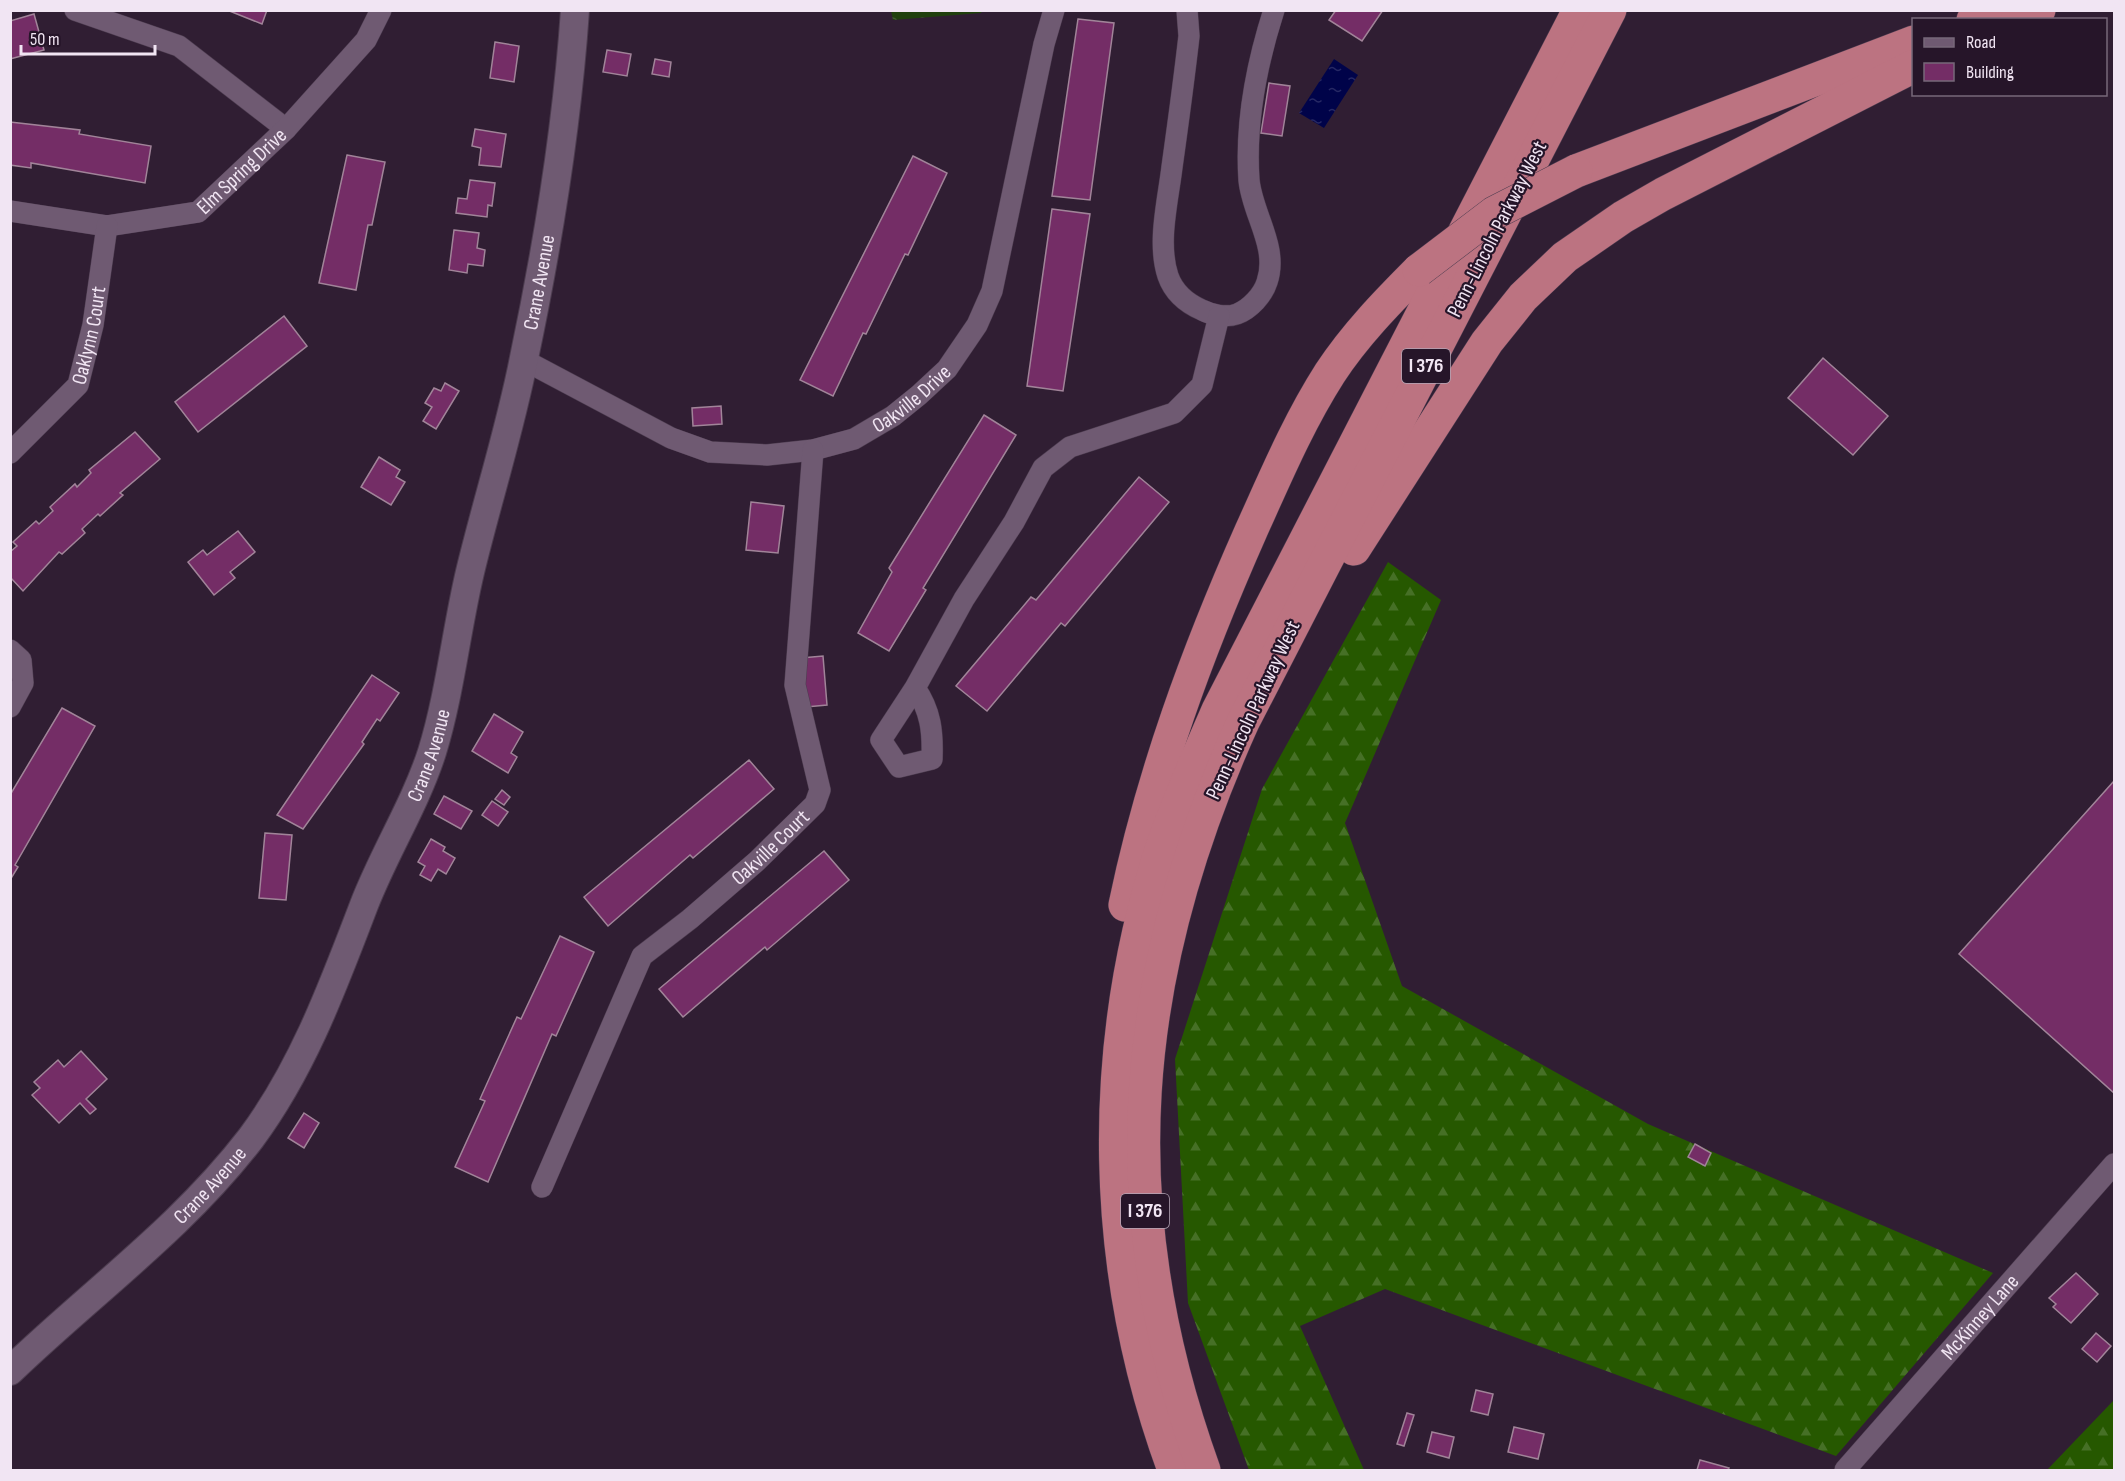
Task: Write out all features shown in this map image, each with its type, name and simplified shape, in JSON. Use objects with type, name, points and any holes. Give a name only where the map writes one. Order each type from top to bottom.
[{"type":"highway","name":"Penn-Lincoln Parkway West","points":[[1174,1470],[1152,1407],[1129,1311],[1117,1216],[1115,1128],[1121,1036],[1138,939],[1164,844],[1198,755],[1246,654],[1579,10]]},
{"type":"highway","name":"Penn-Lincoln Parkway West","points":[[1204,1470],[1180,1399],[1157,1306],[1145,1213],[1143,1128],[1149,1040],[1171,922],[1190,853],[1243,722],[1610,10]]},
{"type":"highway","points":[[1978,18],[1996,10]]},
{"type":"highway","points":[[2021,18],[2039,10]]},
{"type":"highway","points":[[1115,1128],[1117,994],[1125,906],[1147,811],[1178,709],[1214,615],[1310,405],[1355,338],[1419,270],[1494,213],[1576,171],[1912,43]]},
{"type":"highway","points":[[1243,722],[1470,365],[1504,319],[1542,278],[1590,239],[1664,194],[1912,67]]},
{"type":"street","points":[[75,10],[179,46],[286,129]]},
{"type":"street","name":"Elm Spring Drive","points":[[10,211],[107,226],[198,212],[286,129],[366,40],[381,10]]},
{"type":"street","name":"Crane Avenue","points":[[10,1371],[150,1248],[205,1192],[252,1136],[290,1077],[307,1043],[338,976],[375,878],[419,787],[434,747],[470,575],[524,360],[564,123],[575,10]]},
{"type":"street","name":"Oakville Drive","points":[[524,360],[671,438],[710,452],[767,455],[813,450],[854,440],[893,417],[947,369],[977,325],[994,282],[1044,44],[1054,10]]},
{"type":"street","points":[[1187,10],[1189,36],[1166,215],[1165,256],[1168,275],[1177,294],[1190,304],[1219,316],[1236,314],[1252,303],[1268,280],[1271,262],[1250,183],[1248,151],[1255,80],[1274,10]]},
{"type":"street","name":"Oaklynn Court","points":[[10,453],[78,385],[93,325],[107,226]]},
{"type":"street","points":[[915,688],[964,599],[1014,522],[1043,468],[1070,447],[1174,413],[1202,385],[1219,316]]},
{"type":"street","name":"Oakville Court","points":[[542,1187],[642,956],[690,920],[757,861],[815,804],[820,790],[795,685],[813,450]]},
{"type":"street","points":[[10,650],[21,660],[23,683],[10,707]]},
{"type":"street","name":"McKinney Lane","points":[[1845,1470],[2115,1164]]},
{"type":"green space","points":[[891,10],[982,11],[981,13],[893,20]]},
{"type":"green space","points":[[1388,562],[1441,600],[1345,823],[1402,986],[1648,1124],[1993,1273],[1836,1456],[1385,1289],[1300,1326],[1364,1470],[1249,1470],[1188,1303],[1175,1059],[1262,789]]},
{"type":"green space","points":[[2114,1400],[2114,1470],[2047,1470]]},
{"type":"water","points":[[1334,59],[1358,75],[1324,128],[1299,113]]},
{"type":"building","points":[[227,10],[267,10],[262,24]]},
{"type":"building","points":[[1336,10],[1383,10],[1362,41],[1329,20]]},
{"type":"building","points":[[34,14],[44,50],[10,59],[10,21]]},
{"type":"building","points":[[1078,19],[1114,23],[1090,200],[1052,196]]},
{"type":"building","points":[[495,42],[519,46],[514,82],[490,78]]},
{"type":"building","points":[[607,50],[631,54],[627,76],[603,72]]},
{"type":"building","points":[[655,59],[671,62],[669,77],[652,74]]},
{"type":"building","points":[[1269,83],[1290,86],[1282,136],[1261,133]]},
{"type":"building","points":[[10,122],[80,130],[79,134],[151,146],[145,183],[31,163],[31,168],[10,165]]},
{"type":"building","points":[[475,129],[506,134],[501,167],[479,165],[481,148],[472,146]]},
{"type":"building","points":[[347,155],[385,162],[372,225],[368,225],[356,290],[319,283]]},
{"type":"building","points":[[913,156],[947,173],[908,255],[905,254],[833,396],[800,380]]},
{"type":"building","points":[[470,180],[495,183],[492,206],[488,205],[487,217],[456,213],[458,198],[467,199]]},
{"type":"building","points":[[1052,209],[1090,214],[1063,391],[1027,386]]},
{"type":"building","points":[[454,230],[479,233],[477,248],[485,250],[483,266],[468,264],[467,273],[449,270]]},
{"type":"building","points":[[284,316],[307,346],[198,432],[175,402]]},
{"type":"building","points":[[1823,358],[1888,416],[1853,455],[1788,398]]},
{"type":"building","points":[[445,383],[459,391],[436,429],[423,421],[432,407],[425,403],[434,388],[441,391]]},
{"type":"building","points":[[721,406],[722,424],[693,426],[692,408]]},
{"type":"building","points":[[984,415],[1016,435],[923,588],[926,590],[889,651],[858,633],[892,572],[889,568]]},
{"type":"building","points":[[135,432],[160,459],[120,493],[123,495],[100,516],[98,514],[82,529],[85,533],[62,554],[59,552],[23,591],[10,577],[10,552],[17,546],[13,542],[36,521],[39,524],[53,511],[50,507],[75,484],[77,487],[91,473],[89,470]]},
{"type":"building","points":[[379,457],[400,470],[396,477],[405,482],[391,505],[361,487]]},
{"type":"building","points":[[1139,477],[1169,502],[1065,626],[1061,623],[987,711],[956,686],[1031,597],[1036,600]]},
{"type":"building","points":[[751,502],[784,506],[778,553],[746,550]]},
{"type":"building","points":[[238,531],[255,552],[230,572],[235,578],[214,595],[188,562],[203,550],[207,555]]},
{"type":"building","points":[[823,656],[827,705],[806,707],[801,658]]},
{"type":"building","points":[[372,675],[399,693],[380,721],[377,719],[362,742],[364,744],[303,829],[277,815]]},
{"type":"building","points":[[62,708],[95,726],[15,865],[18,867],[10,880],[10,795]]},
{"type":"building","points":[[494,714],[523,732],[511,753],[517,757],[508,773],[472,751]]},
{"type":"building","points":[[749,760],[774,789],[693,858],[690,855],[608,926],[584,897]]},
{"type":"building","points":[[2114,781],[2114,1093],[1959,954]]},
{"type":"building","points":[[502,790],[510,797],[504,805],[495,799]]},
{"type":"building","points":[[444,796],[472,811],[461,829],[434,814]]},
{"type":"building","points":[[492,801],[508,812],[498,826],[482,815]]},
{"type":"building","points":[[265,833],[292,835],[286,900],[259,898]]},
{"type":"building","points":[[431,839],[445,847],[443,851],[455,858],[446,874],[438,869],[431,881],[420,875],[425,866],[418,862]]},
{"type":"building","points":[[824,851],[849,880],[683,1017],[659,989]]},
{"type":"building","points":[[560,936],[594,952],[556,1036],[552,1034],[488,1182],[455,1167],[485,1101],[480,1099],[517,1017],[521,1019]]},
{"type":"building","points":[[81,1051],[107,1079],[86,1099],[96,1109],[90,1114],[80,1103],[59,1123],[32,1095],[40,1088],[34,1082],[58,1060],[64,1067]]},
{"type":"building","points":[[304,1113],[319,1123],[304,1148],[288,1138]]},
{"type":"building","points":[[1695,1144],[1711,1153],[1705,1166],[1688,1157]]},
{"type":"building","points":[[2076,1273],[2098,1294],[2071,1323],[2053,1307],[2056,1304],[2049,1298]]},
{"type":"building","points":[[2096,1333],[2111,1346],[2097,1362],[2082,1349]]},
{"type":"building","points":[[1476,1390],[1493,1394],[1488,1415],[1471,1411]]},
{"type":"building","points":[[1407,1413],[1414,1415],[1404,1446],[1397,1444]]},
{"type":"building","points":[[1514,1427],[1544,1434],[1538,1459],[1508,1452]]},
{"type":"building","points":[[1432,1432],[1454,1437],[1449,1458],[1427,1452]]},
{"type":"building","points":[[1700,1460],[1729,1468],[1728,1470],[1697,1470]]}]
